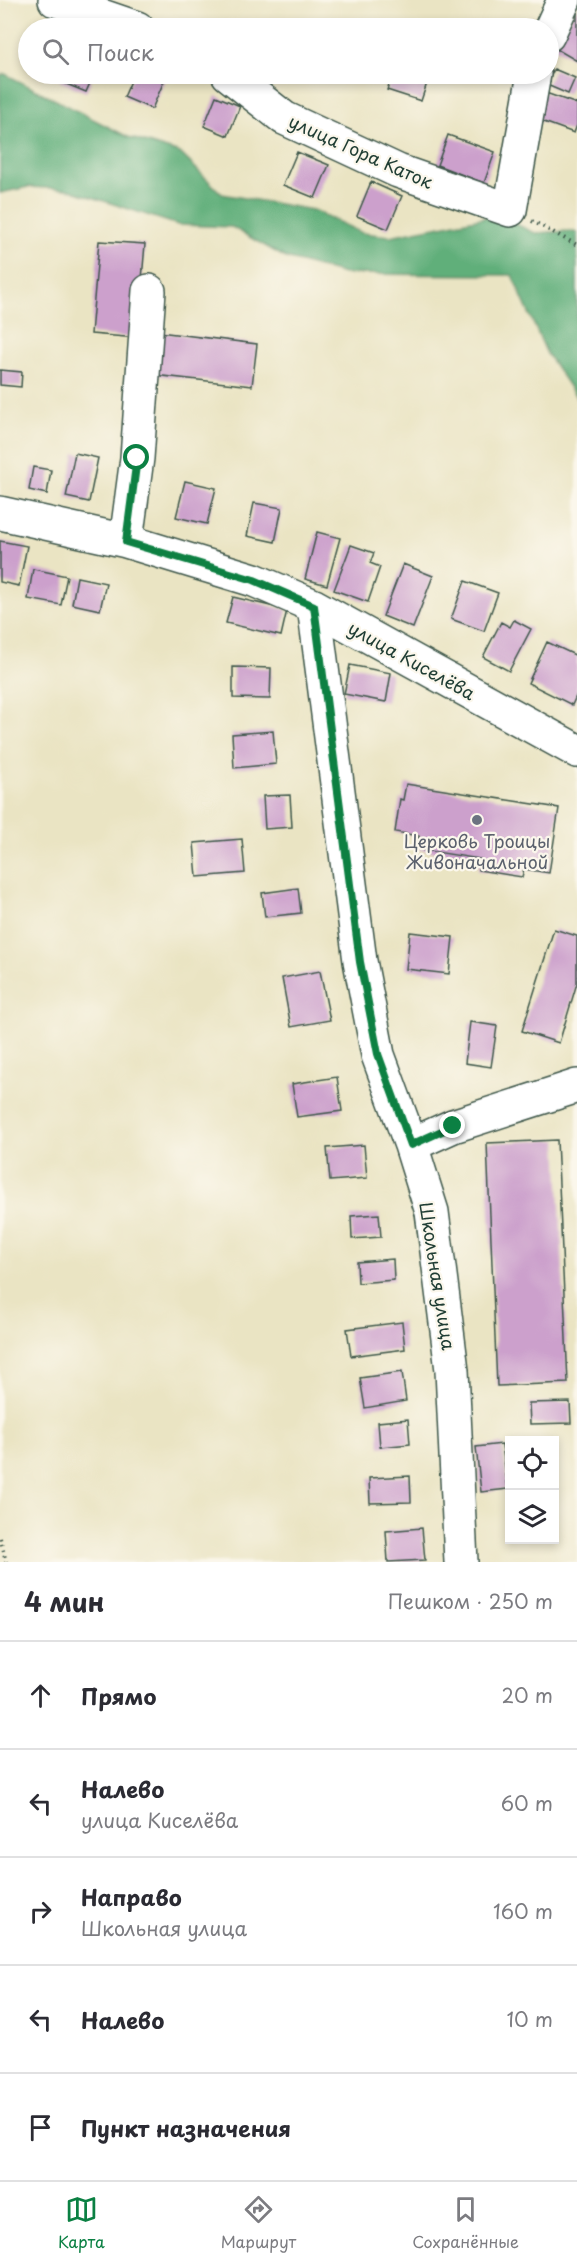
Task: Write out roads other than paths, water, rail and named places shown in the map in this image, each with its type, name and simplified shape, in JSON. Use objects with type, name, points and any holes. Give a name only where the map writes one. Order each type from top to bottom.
[{"type":"street","points":[[55,0],[108,18]]},
{"type":"street","points":[[556,18],[564,0]]},
{"type":"street","name":"улица Гора Каток","points":[[241,84],[284,118],[398,171],[510,210],[532,84]]},
{"type":"street","points":[[126,542],[138,446],[148,291]]},
{"type":"street","name":"улица Киселёва","points":[[0,513],[126,542],[254,580],[314,606],[577,751]]},
{"type":"street","name":"Школьная улица","points":[[314,606],[360,962],[378,1054],[432,1212],[452,1370],[461,1562]]},
{"type":"street","points":[[411,1145],[453,1126],[577,1086]]},
{"type":"place","name":"Церковь Троицы Живоначальной","points":[[477,820]]}]
